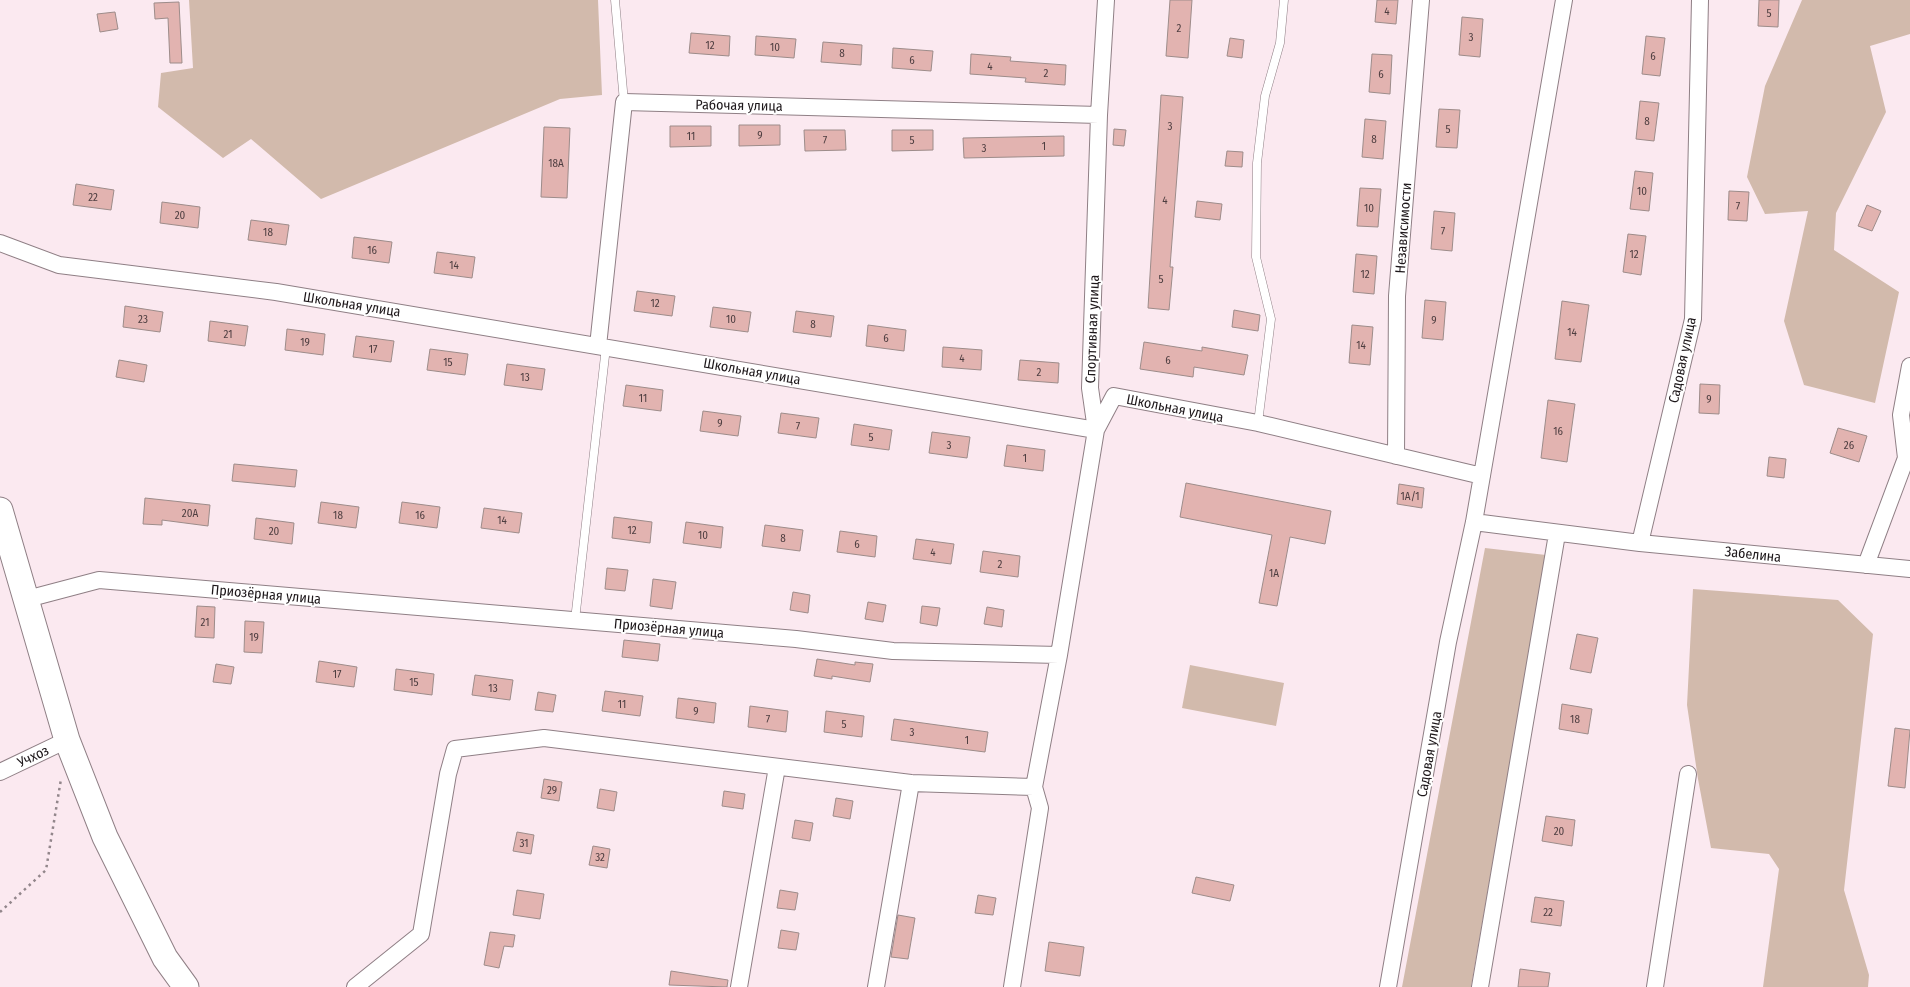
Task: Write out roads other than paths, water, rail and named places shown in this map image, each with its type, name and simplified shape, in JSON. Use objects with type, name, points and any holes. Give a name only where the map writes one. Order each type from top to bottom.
[{"type":"main road","points":[[0,510],[66,740],[105,837],[165,958],[186,987]]},
{"type":"street","name":"Спортивная улица","points":[[1059,655],[1096,430],[1090,388],[1099,115],[1106,0]]},
{"type":"street","name":"Независимости","points":[[1396,456],[1397,296],[1421,0]]},
{"type":"street","name":"Садовая улица","points":[[1388,987],[1448,642],[1474,522],[1564,0]]},
{"type":"street","name":"Садовая улица","points":[[1640,543],[1692,318],[1700,0]]},
{"type":"street","name":"Рабочая улица","points":[[624,102],[1099,115]]},
{"type":"street","points":[[602,346],[624,102]]},
{"type":"street","name":"Школьная улица","points":[[0,243],[59,265],[276,292],[1096,430],[1114,396],[1258,423],[1482,476]]},
{"type":"street","points":[[1866,565],[1906,458],[1902,415],[1910,366]]},
{"type":"street","points":[[1474,522],[1640,543]]},
{"type":"street","points":[[1480,987],[1557,534]]},
{"type":"street","name":"Забелина","points":[[1640,543],[1910,569]]},
{"type":"street","name":"Приозёрная улица","points":[[27,599],[100,580],[796,639],[893,651],[1059,655]]},
{"type":"street","points":[[1012,987],[1040,808],[1034,787],[1059,655]]},
{"type":"street","points":[[355,987],[421,934],[454,749],[544,738],[911,783],[1034,787]]},
{"type":"street","name":"Учхоз","points":[[0,772],[66,740]]},
{"type":"street","points":[[739,987],[777,767]]},
{"type":"street","points":[[1655,987],[1688,774]]},
{"type":"street","points":[[876,987],[911,783]]},
{"type":"lane","points":[[615,0],[624,102]]},
{"type":"lane","points":[[1258,423],[1271,318],[1256,257],[1257,163],[1265,96],[1280,43],[1284,0]]},
{"type":"lane","points":[[575,620],[602,346]]}]
